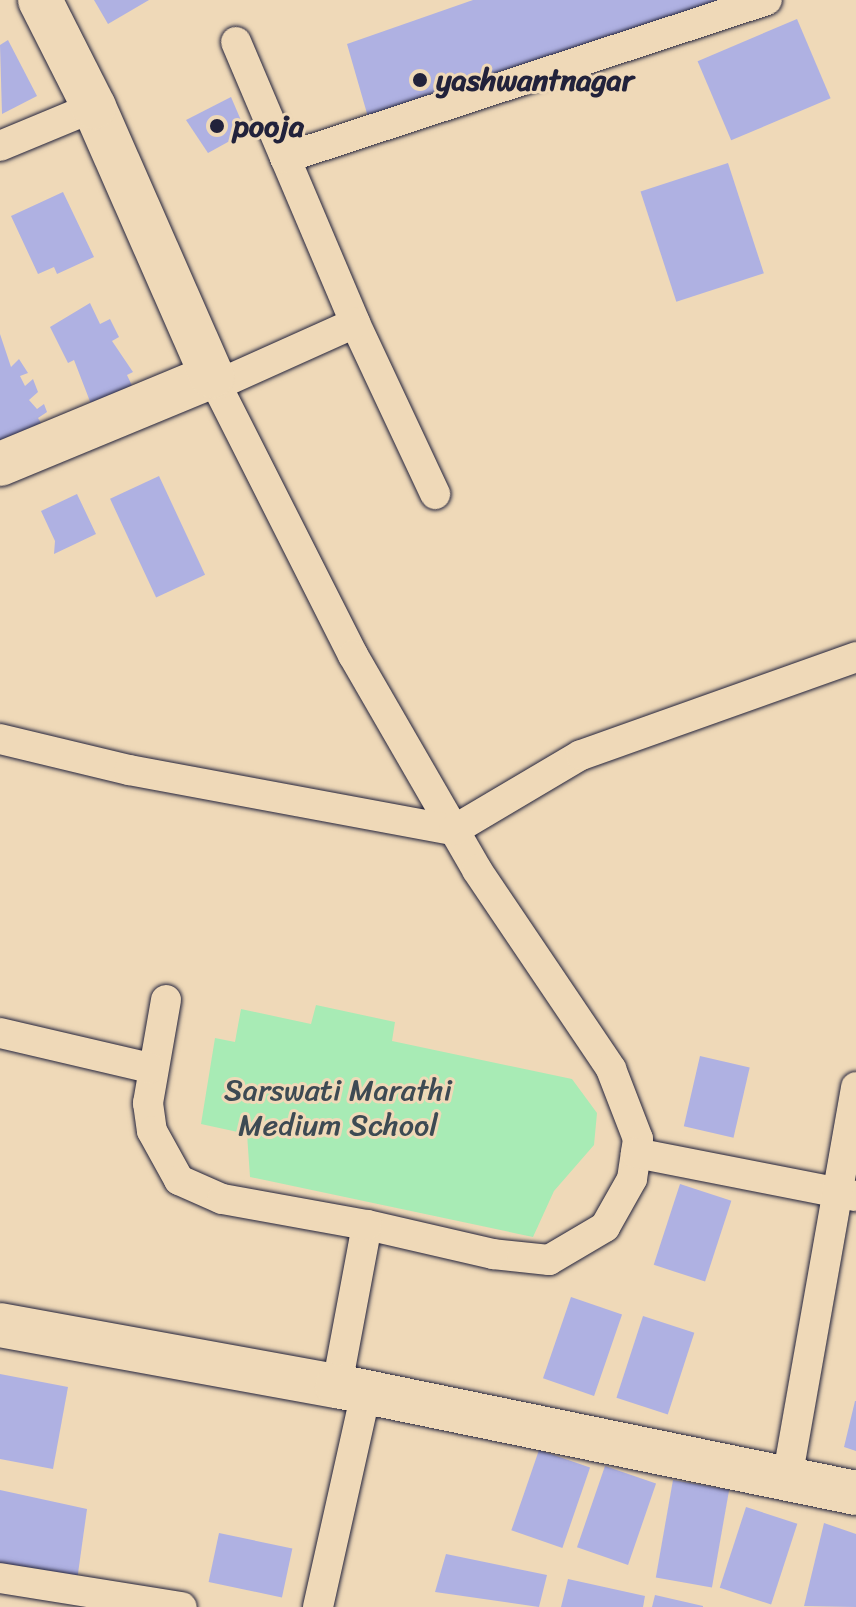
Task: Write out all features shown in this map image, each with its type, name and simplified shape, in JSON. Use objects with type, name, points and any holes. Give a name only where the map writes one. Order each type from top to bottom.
[{"type":"street","points":[[40,0],[94,107],[214,381],[353,655],[454,830],[611,1069],[629,1103],[638,1139],[632,1179],[605,1227],[549,1260],[493,1254],[367,1225],[222,1199],[179,1180],[152,1131],[150,1068],[166,1000]]},
{"type":"street","points":[[285,158],[767,0]]},
{"type":"street","points":[[236,42],[355,323],[435,494]]},
{"type":"street","points":[[0,146],[94,107]]},
{"type":"street","points":[[0,464],[355,323]]},
{"type":"street","points":[[0,739],[129,770],[454,830],[581,755],[856,657]]},
{"type":"street","points":[[0,1033],[150,1068]]},
{"type":"street","points":[[787,1479],[847,1194],[856,1087]]},
{"type":"street","points":[[636,1153],[847,1194]]},
{"type":"street","points":[[318,1607],[352,1389],[367,1225]]},
{"type":"street","points":[[0,1325],[352,1389],[856,1493]]},
{"type":"street","points":[[0,1578],[182,1607]]},
{"type":"green space","name":"Sarswati Marathi Medium School","points":[[316,1005],[395,1022],[392,1041],[572,1079],[597,1113],[594,1145],[554,1191],[533,1237],[250,1177],[247,1134],[201,1124],[215,1038],[235,1042],[241,1009],[311,1024]]},
{"type":"building","points":[[94,0],[149,0],[108,24]]},
{"type":"building","name":"yashwantnagar","points":[[473,0],[728,0],[368,117],[347,44]]},
{"type":"building","points":[[797,19],[831,98],[731,140],[698,61]]},
{"type":"building","points":[[8,40],[37,96],[2,114],[0,45]]},
{"type":"building","name":"pooja","points":[[231,97],[246,132],[208,153],[186,120]]},
{"type":"building","points":[[728,163],[764,273],[676,302],[641,191]]},
{"type":"building","points":[[63,192],[94,257],[57,274],[54,267],[38,274],[11,216]]},
{"type":"building","points":[[90,303],[100,324],[110,319],[119,337],[112,341],[133,372],[127,375],[135,392],[91,404],[74,360],[68,363],[50,327]]},
{"type":"building","points":[[0,334],[11,367],[19,359],[28,373],[20,376],[25,386],[33,379],[38,392],[29,400],[37,409],[44,404],[47,412],[38,418],[46,431],[0,444]]},
{"type":"building","points":[[159,476],[205,575],[156,598],[110,499]]},
{"type":"building","points":[[77,494],[96,534],[54,554],[55,541],[41,511]]},
{"type":"building","points":[[700,1056],[750,1067],[733,1138],[684,1126]]},
{"type":"building","points":[[680,1184],[731,1201],[705,1282],[654,1265]]},
{"type":"building","points":[[571,1297],[622,1315],[594,1396],[543,1378]]},
{"type":"building","points":[[643,1316],[694,1333],[668,1414],[616,1398]]},
{"type":"building","points":[[0,1374],[68,1387],[53,1469],[0,1459]]},
{"type":"building","points":[[856,1401],[856,1451],[844,1447]]},
{"type":"building","points":[[539,1450],[590,1468],[562,1548],[511,1530]]},
{"type":"building","points":[[605,1466],[656,1484],[628,1565],[577,1547]]},
{"type":"building","points":[[673,1480],[729,1490],[712,1587],[656,1577]]},
{"type":"building","points":[[0,1490],[87,1509],[76,1588],[0,1571]]},
{"type":"building","points":[[746,1507],[797,1524],[771,1605],[720,1588]]},
{"type":"building","points":[[824,1523],[856,1534],[856,1607],[804,1606]]},
{"type":"building","points":[[219,1533],[292,1549],[282,1598],[209,1582]]},
{"type":"building","points":[[446,1554],[547,1575],[539,1607],[435,1592]]},
{"type":"building","points":[[568,1579],[645,1596],[643,1607],[561,1607]]},
{"type":"building","points":[[655,1595],[703,1606],[703,1607],[652,1607]]},
{"type":"place","name":"yashwantnagar","points":[[420,80]]},
{"type":"place","name":"pooja","points":[[217,126]]}]
